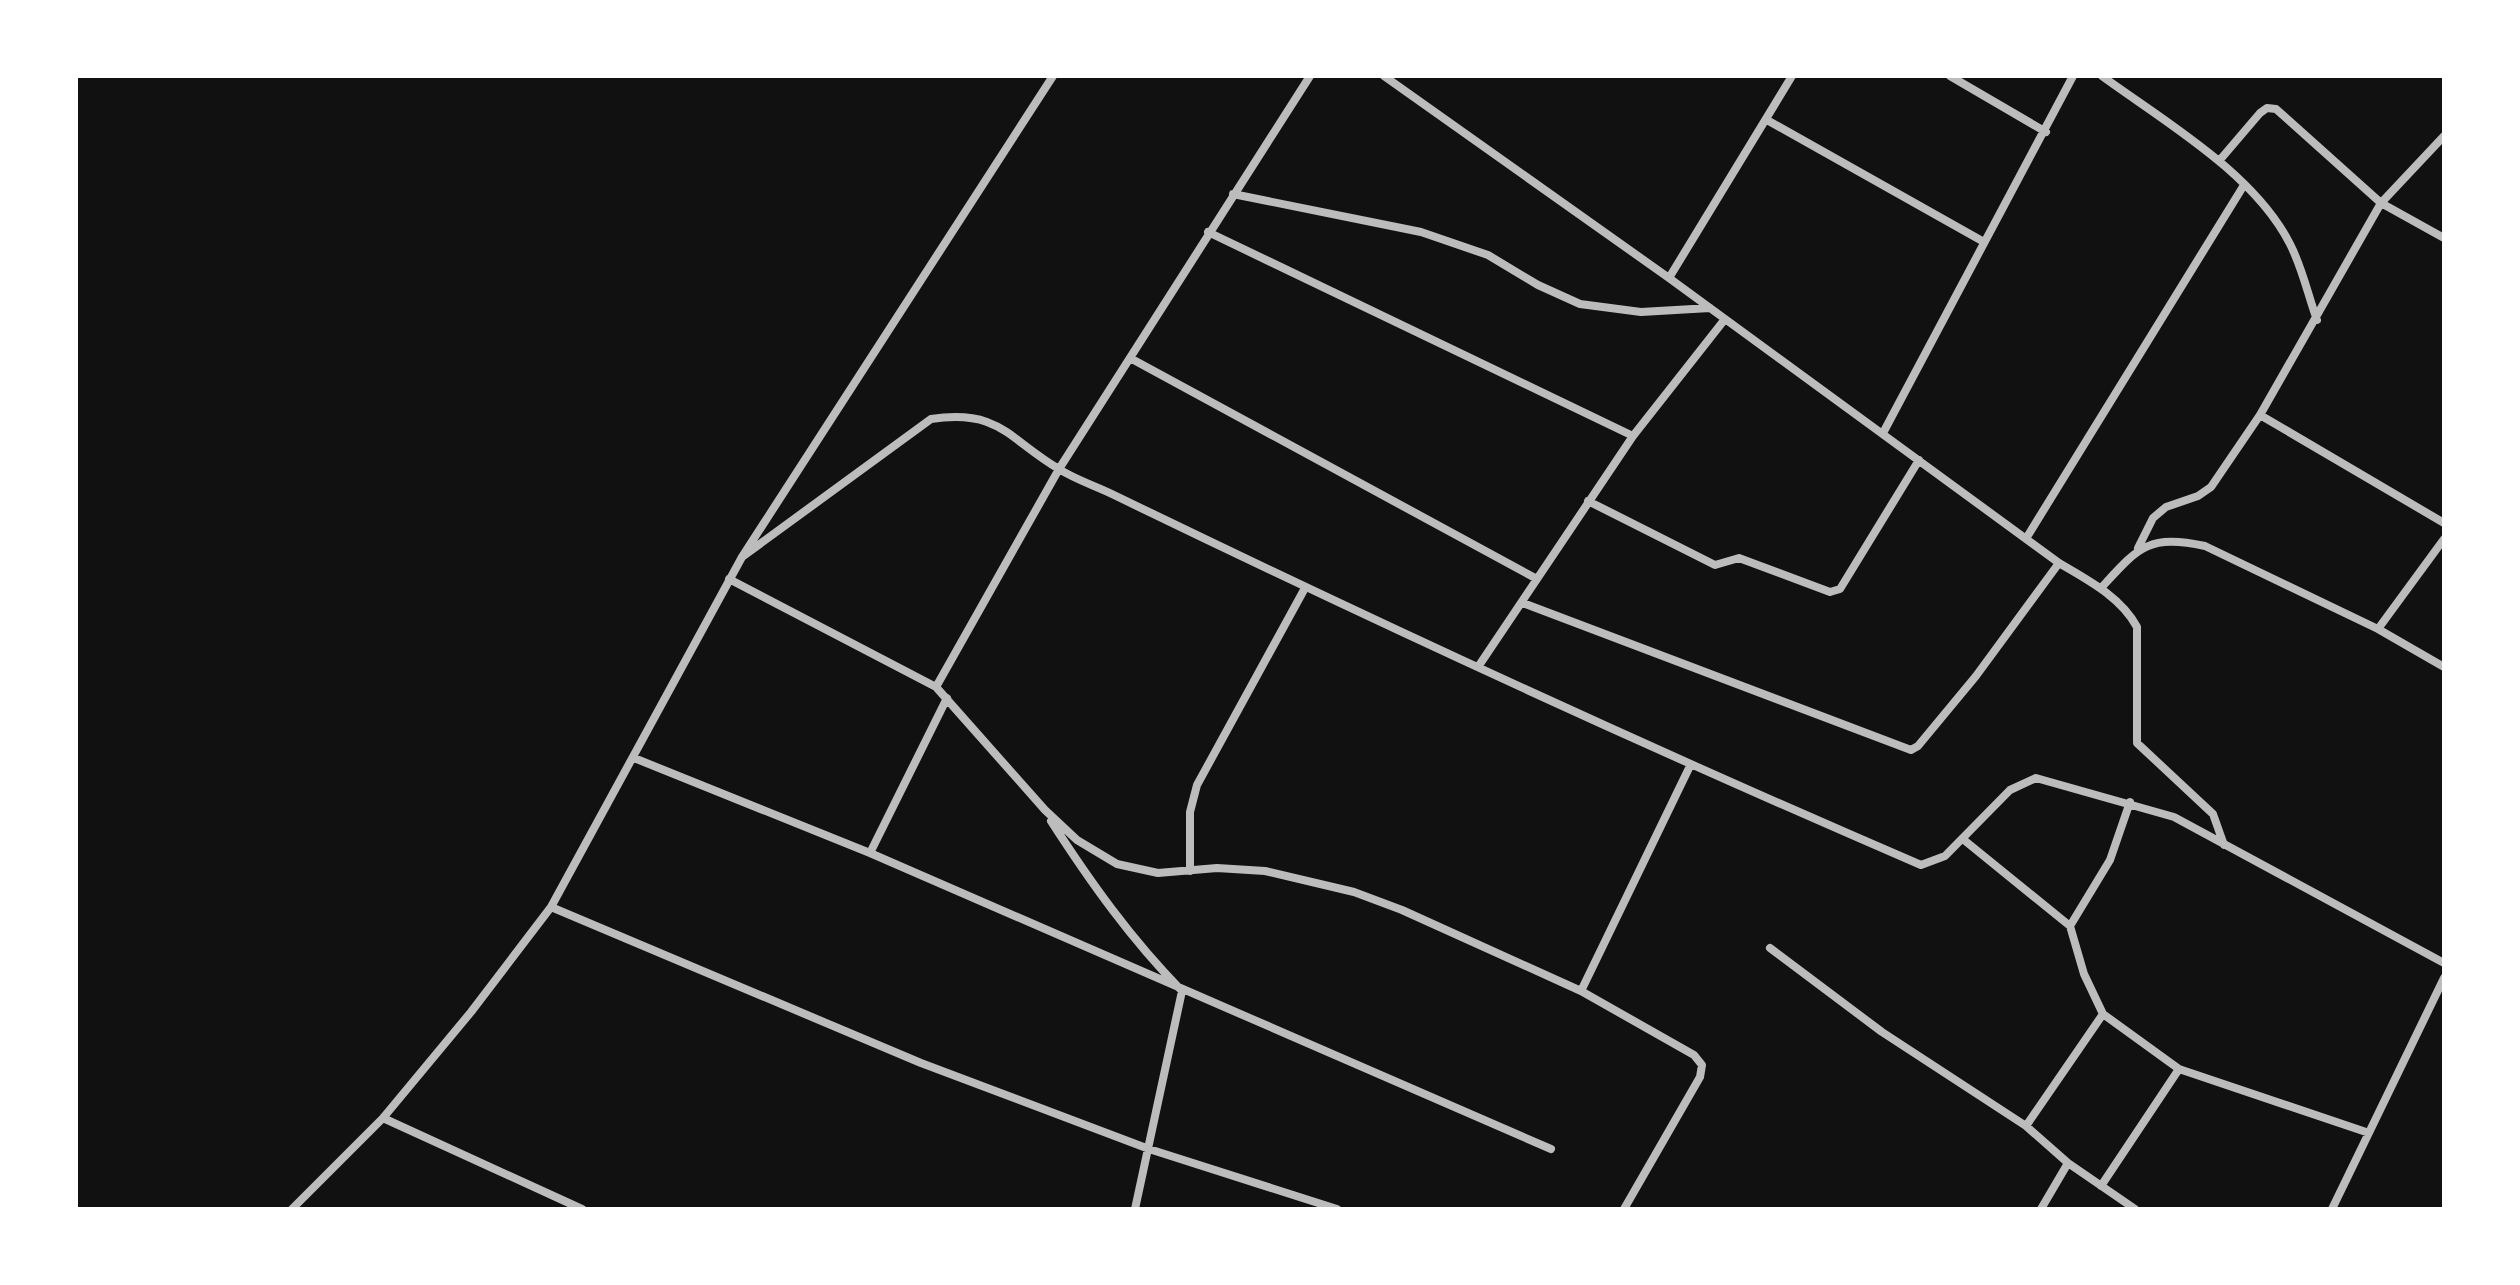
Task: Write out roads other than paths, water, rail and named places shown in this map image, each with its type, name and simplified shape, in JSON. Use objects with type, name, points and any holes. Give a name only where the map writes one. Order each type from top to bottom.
[{"type":"street","points":[[292,1209],[383,1118],[471,1012],[551,907],[634,758],[681,663],[742,557],[1053,76]]},
{"type":"street","points":[[936,687],[1059,469],[1310,76]]},
{"type":"street","points":[[1384,76],[1669,278],[2059,563],[2101,588],[2129,612],[2137,627],[2137,743],[2213,814],[2224,845]]},
{"type":"street","points":[[1669,278],[1792,76]]},
{"type":"street","points":[[1950,76],[2046,132]]},
{"type":"street","points":[[1883,433],[2046,132],[2073,76]]},
{"type":"street","points":[[2102,76],[2219,161],[2244,185],[2290,245],[2317,320]]},
{"type":"street","points":[[2219,161],[2260,113],[2267,108],[2276,109],[2381,203],[2444,238]]},
{"type":"street","points":[[1767,120],[1984,242]]},
{"type":"street","points":[[2101,588],[2138,548],[2153,518],[2166,507],[2198,496],[2211,487],[2260,415],[2317,320],[2381,203],[2444,136]]},
{"type":"street","points":[[2027,537],[2244,185]]},
{"type":"street","points":[[1233,194],[1421,232],[1488,255],[1538,285],[1580,304],[1641,312],[1710,308]]},
{"type":"street","points":[[1208,232],[1633,436]]},
{"type":"street","points":[[1478,667],[1633,436],[1725,319]]},
{"type":"street","points":[[1130,358],[1537,579]]},
{"type":"street","points":[[742,557],[931,419],[963,414],[1007,429],[1059,469],[1305,588],[1690,766],[1921,865],[1945,856],[2010,790],[2036,778],[2130,802],[2174,817],[2444,963]]},
{"type":"street","points":[[2260,415],[2444,523]]},
{"type":"street","points":[[1588,501],[1715,565],[1739,558],[1830,592],[1840,589],[1919,460]]},
{"type":"street","points":[[2138,548],[2175,539],[2205,546],[2378,629],[2444,667]]},
{"type":"street","points":[[2378,629],[2444,539]]},
{"type":"street","points":[[1523,603],[1911,750],[1918,746],[1976,676],[2059,563]]},
{"type":"street","points":[[729,579],[936,687],[961,719],[1015,773],[1045,810],[1105,905],[1139,948],[1182,991]]},
{"type":"street","points":[[1190,871],[1190,812],[1197,785],[1305,588]]},
{"type":"street","points":[[870,853],[947,698]]},
{"type":"street","points":[[634,758],[870,853],[1551,1149]]},
{"type":"street","points":[[1581,991],[1690,766]]},
{"type":"street","points":[[2070,926],[2110,860],[2130,802]]},
{"type":"street","points":[[1045,810],[1077,840],[1117,864],[1158,873],[1265,871],[1354,892],[1402,910],[1581,991],[1694,1055],[1702,1065],[1700,1077],[1624,1209]]},
{"type":"street","points":[[1964,840],[2070,926],[2084,974],[2103,1014],[2179,1069],[2369,1133]]},
{"type":"street","points":[[551,907],[921,1063],[1149,1149],[1337,1209]]},
{"type":"street","points":[[1770,948],[1882,1032],[2026,1126],[2068,1163],[2135,1209]]},
{"type":"street","points":[[2332,1209],[2444,978]]},
{"type":"street","points":[[1135,1209],[1182,991]]},
{"type":"street","points":[[2026,1126],[2103,1014]]},
{"type":"street","points":[[2101,1186],[2179,1069]]},
{"type":"street","points":[[383,1118],[582,1209]]},
{"type":"street","points":[[2041,1209],[2068,1163]]}]
